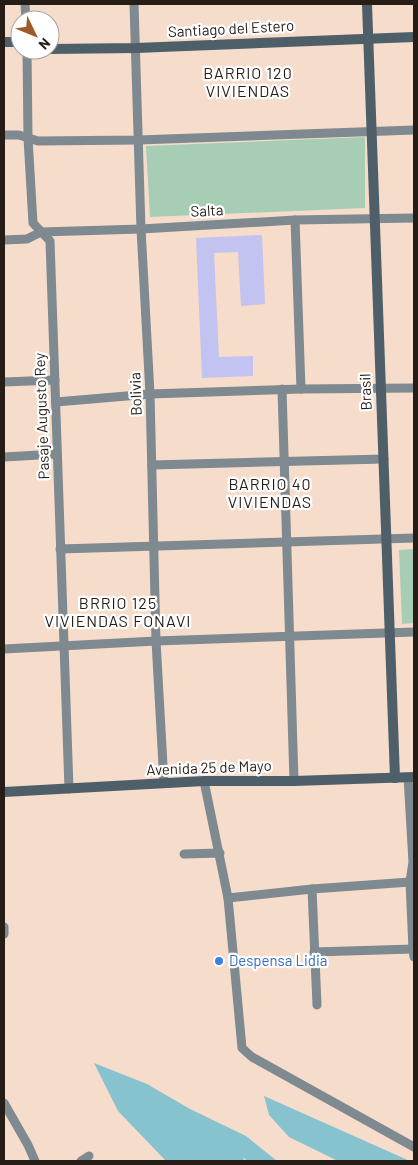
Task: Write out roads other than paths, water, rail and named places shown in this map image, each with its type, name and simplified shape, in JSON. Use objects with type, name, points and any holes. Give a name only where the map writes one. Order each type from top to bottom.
[{"type":"street","name":"Bolivia","points":[[134,4],[141,228],[150,394],[156,641],[164,783]]},
{"type":"street","name":"Brasil","points":[[367,4],[395,778]]},
{"type":"street","name":"Santiago del Estero","points":[[60,49],[136,48],[414,37]]},
{"type":"street","name":"Pasaje Augusto Rey","points":[[27,60],[28,138],[33,223],[50,241],[69,789]]},
{"type":"street","points":[[4,135],[19,135],[38,141],[139,140],[414,130]]},
{"type":"street","name":"Salta","points":[[4,240],[27,239],[41,232],[295,220],[414,218]]},
{"type":"street","points":[[295,220],[301,389]]},
{"type":"street","points":[[4,382],[55,380]]},
{"type":"street","points":[[56,402],[150,394],[301,389],[414,388]]},
{"type":"street","points":[[282,390],[294,781]]},
{"type":"street","points":[[4,457],[57,454]]},
{"type":"street","points":[[152,466],[384,459]]},
{"type":"street","points":[[60,550],[414,538]]},
{"type":"street","points":[[4,649],[156,641],[414,632]]},
{"type":"street","points":[[314,952],[413,953],[410,882],[413,862],[411,777]]},
{"type":"street","name":"Avenida 25 de Mayo","points":[[4,792],[204,781],[294,781],[411,777]]},
{"type":"street","points":[[204,781],[228,898],[242,1048],[252,1057],[414,1147]]},
{"type":"street","points":[[184,854],[220,853]]},
{"type":"street","points":[[228,898],[312,888],[410,882]]},
{"type":"street","points":[[312,888],[317,1005]]},
{"type":"street","points":[[4,927],[4,934]]},
{"type":"street","points":[[4,1103],[35,1161]]},
{"type":"street","points":[[81,1161],[89,1156]]},
{"type":"water","points":[[94,1063],[147,1084],[190,1109],[246,1136],[277,1161],[247,1161],[243,1157],[244,1161],[166,1161],[118,1111]]},
{"type":"water","points":[[264,1096],[410,1161],[338,1161],[289,1137],[269,1115]]},
{"type":"place","name":"Despensa Lidia","points":[[219,961]]},
{"type":"district","name":"BARRIO 120 VIVIENDAS","points":[[248,82]]},
{"type":"district","name":"BARRIO 40 VIVIENDAS","points":[[270,493]]},
{"type":"district","name":"BRRIO 125 VIVIENDAS FONAVI","points":[[118,612]]}]
